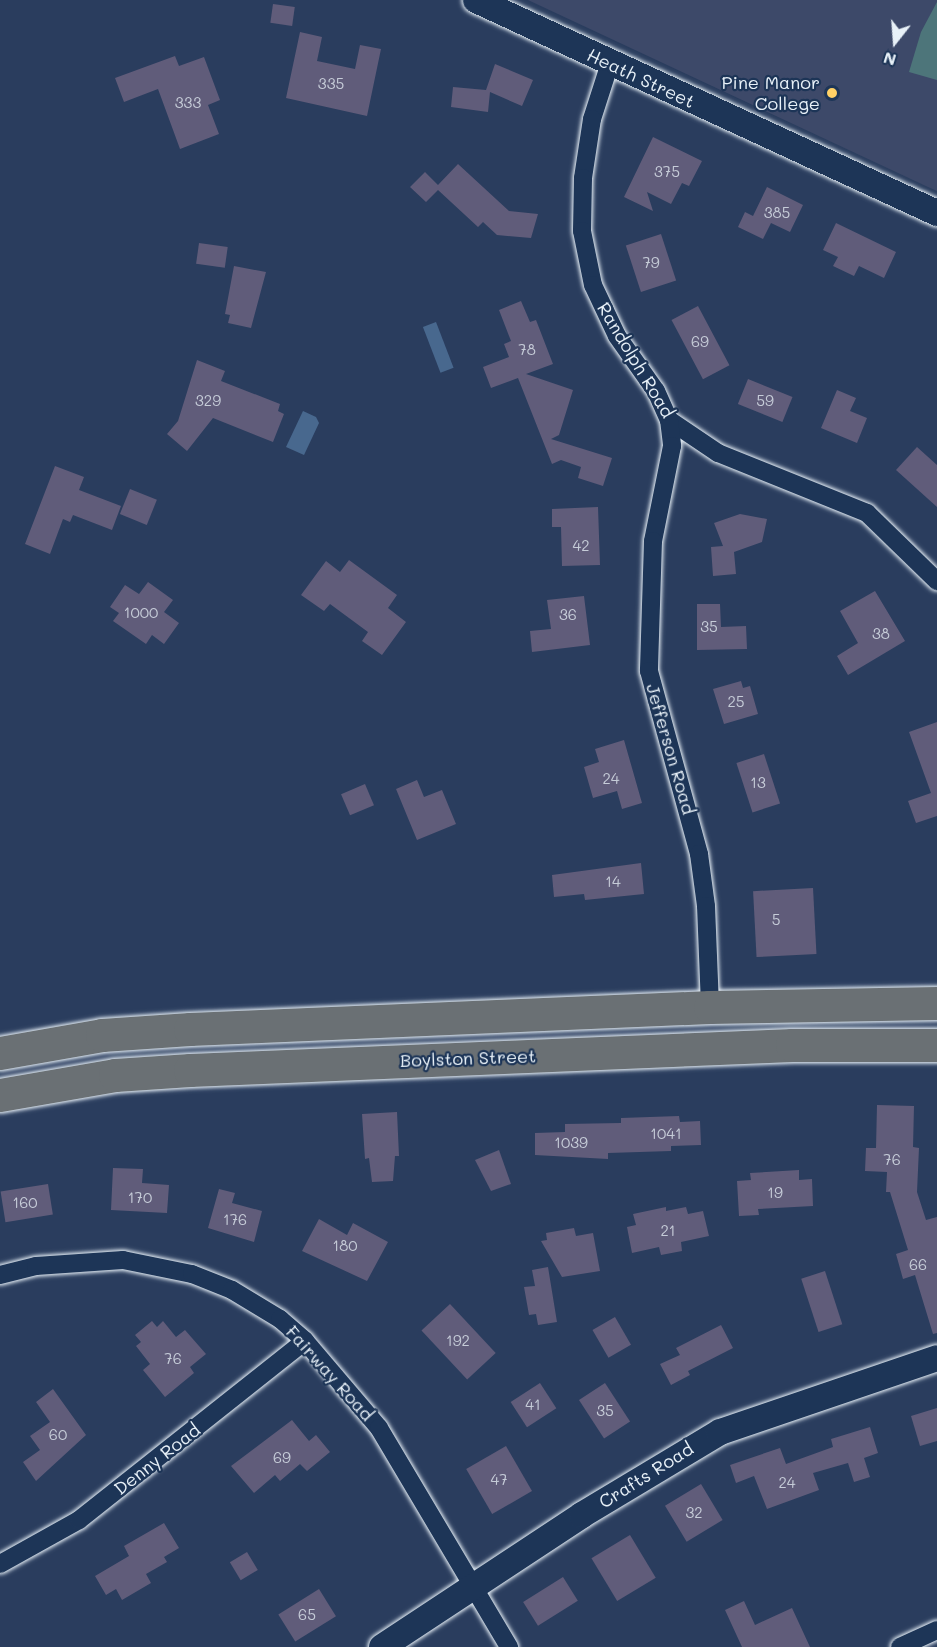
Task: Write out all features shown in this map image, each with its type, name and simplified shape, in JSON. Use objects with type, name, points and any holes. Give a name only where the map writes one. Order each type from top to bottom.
[{"type":"highway","points":[[0,1053],[76,1039],[152,1031],[710,1007],[937,1004]]},
{"type":"highway","name":"Boylston Street","points":[[0,1095],[86,1078],[190,1070],[783,1045],[937,1045]]},
{"type":"street","name":"Heath Street","points":[[476,0],[937,213]]},
{"type":"street","name":"Randolph Road","points":[[610,63],[592,119],[583,178],[582,231],[593,285],[617,336],[656,391],[669,420],[718,453],[867,513],[937,581]]},
{"type":"street","name":"Jefferson Road","points":[[669,420],[672,446],[653,541],[649,671],[699,854],[706,906],[710,1007]]},
{"type":"street","name":"Fairway Road","points":[[0,1275],[36,1266],[123,1260],[192,1274],[232,1290],[279,1318],[304,1341],[379,1428],[509,1647]]},
{"type":"street","name":"Denny Road","points":[[0,1564],[79,1520],[304,1341]]},
{"type":"street","name":"Crafts Road","points":[[382,1647],[681,1452],[720,1432],[937,1358]]},
{"type":"street","points":[[900,1647],[937,1630]]},
{"type":"shaded area","name":"Pine Manor College","points":[[528,0],[937,0],[937,191],[928,187]]},
{"type":"shaded area","points":[[436,322],[454,368],[440,373],[423,327]]},
{"type":"shaded area","points":[[303,411],[316,417],[319,423],[304,455],[286,447]]},
{"type":"green space","points":[[937,2],[937,80],[909,72],[921,32]]},
{"type":"building","points":[[273,4],[295,7],[292,26],[270,23]]},
{"type":"building","points":[[300,32],[322,37],[317,61],[355,69],[360,45],[381,49],[367,116],[286,98]]},
{"type":"building","points":[[175,56],[179,66],[204,57],[220,100],[208,105],[219,134],[180,149],[158,89],[124,102],[115,78]]},
{"type":"building","points":[[495,64],[533,80],[522,106],[490,92],[488,112],[451,107],[453,87],[486,90]]},
{"type":"building","points":[[653,137],[702,161],[689,186],[682,183],[671,204],[647,192],[653,211],[624,197]]},
{"type":"building","points":[[458,164],[509,211],[538,214],[531,238],[497,235],[483,222],[478,227],[438,190],[426,202],[410,187],[425,172],[438,185]]},
{"type":"building","points":[[767,187],[803,205],[790,232],[771,223],[763,239],[738,227],[745,212],[753,216]]},
{"type":"building","points":[[836,223],[896,252],[884,278],[859,266],[854,276],[833,266],[838,257],[823,250]]},
{"type":"building","points":[[661,234],[676,281],[641,292],[626,245]]},
{"type":"building","points":[[199,243],[228,247],[225,268],[196,264]]},
{"type":"building","points":[[234,266],[266,272],[251,328],[228,323],[230,315],[225,314]]},
{"type":"building","points":[[521,301],[530,322],[536,320],[553,364],[526,374],[573,390],[559,435],[551,439],[612,458],[603,486],[578,478],[581,467],[561,460],[552,464],[518,378],[491,388],[483,367],[509,357],[504,344],[511,341],[499,310]]},
{"type":"building","points":[[698,306],[729,365],[703,379],[672,320]]},
{"type":"building","points":[[197,360],[225,371],[221,381],[280,404],[278,411],[284,414],[273,442],[213,418],[187,451],[167,434],[178,421]]},
{"type":"building","points":[[748,379],[793,397],[782,422],[738,404]]},
{"type":"building","points":[[837,390],[856,398],[850,411],[867,418],[857,443],[821,428]]},
{"type":"building","points":[[917,447],[937,465],[937,507],[896,470]]},
{"type":"building","points":[[55,466],[84,477],[79,490],[121,506],[112,530],[73,515],[70,522],[63,519],[50,554],[25,544]]},
{"type":"building","points":[[130,489],[157,500],[147,525],[120,514]]},
{"type":"building","points":[[598,507],[600,565],[562,566],[561,527],[552,527],[552,509]]},
{"type":"building","points":[[740,514],[767,519],[762,542],[734,552],[736,574],[713,576],[711,547],[723,546],[714,523]]},
{"type":"building","points":[[349,560],[397,595],[388,608],[406,622],[382,655],[362,641],[368,632],[330,604],[324,611],[301,595],[326,561],[340,572]]},
{"type":"building","points":[[148,582],[173,600],[164,612],[179,623],[164,644],[152,635],[146,644],[113,621],[119,613],[110,607],[125,585],[139,594]]},
{"type":"building","points":[[875,591],[905,641],[848,675],[837,656],[858,643],[840,611]]},
{"type":"building","points":[[584,596],[590,645],[532,652],[530,631],[551,629],[547,600]]},
{"type":"building","points":[[697,604],[720,604],[721,627],[746,626],[747,649],[697,650]]},
{"type":"building","points":[[741,681],[743,688],[750,686],[758,714],[724,724],[713,689]]},
{"type":"building","points":[[937,722],[937,816],[916,823],[908,801],[931,793],[909,732]]},
{"type":"building","points":[[624,740],[642,803],[622,809],[617,791],[593,798],[584,767],[599,762],[595,749]]},
{"type":"building","points":[[764,754],[780,803],[752,812],[736,763]]},
{"type":"building","points":[[417,780],[424,797],[442,790],[456,824],[417,840],[396,789]]},
{"type":"building","points":[[365,784],[374,805],[350,815],[341,794]]},
{"type":"building","points":[[641,863],[644,894],[585,900],[584,894],[554,897],[552,875]]},
{"type":"building","points":[[813,888],[816,954],[757,957],[753,891]]},
{"type":"building","points":[[877,1105],[914,1106],[913,1147],[919,1148],[917,1192],[926,1220],[937,1217],[937,1333],[933,1334],[915,1275],[903,1279],[896,1254],[908,1250],[890,1192],[886,1192],[887,1172],[865,1171],[866,1148],[876,1148]]},
{"type":"building","points":[[397,1112],[399,1156],[395,1156],[393,1181],[372,1182],[369,1158],[365,1159],[362,1114]]},
{"type":"building","points":[[679,1116],[680,1122],[700,1121],[701,1145],[671,1146],[671,1151],[608,1153],[608,1159],[535,1155],[535,1133],[565,1132],[565,1124],[621,1123],[621,1118]]},
{"type":"building","points":[[499,1150],[511,1184],[491,1191],[475,1160]]},
{"type":"building","points":[[113,1168],[143,1169],[142,1183],[169,1185],[167,1213],[111,1210]]},
{"type":"building","points":[[799,1170],[799,1180],[812,1179],[813,1206],[758,1209],[759,1215],[739,1216],[737,1181],[751,1180],[750,1173]]},
{"type":"building","points":[[48,1184],[53,1215],[5,1222],[1,1192]]},
{"type":"building","points":[[219,1189],[235,1193],[232,1203],[262,1211],[254,1242],[208,1228]]},
{"type":"building","points":[[666,1207],[666,1211],[686,1207],[688,1214],[703,1211],[709,1236],[681,1242],[682,1251],[661,1255],[659,1247],[632,1253],[627,1227],[636,1225],[633,1214]]},
{"type":"building","points":[[319,1219],[347,1235],[353,1223],[388,1242],[367,1281],[302,1251]]},
{"type":"building","points":[[574,1228],[576,1236],[593,1233],[600,1271],[562,1277],[541,1241],[547,1240],[546,1233]]},
{"type":"building","points":[[548,1267],[557,1322],[538,1325],[536,1314],[529,1315],[524,1287],[535,1286],[532,1270]]},
{"type":"building","points":[[825,1271],[842,1324],[819,1332],[801,1279]]},
{"type":"building","points":[[450,1304],[496,1353],[467,1380],[421,1331]]},
{"type":"building","points":[[615,1317],[631,1345],[608,1358],[592,1330]]},
{"type":"building","points":[[152,1321],[157,1327],[163,1321],[176,1337],[185,1330],[206,1354],[190,1367],[194,1373],[165,1397],[143,1370],[150,1364],[136,1346],[141,1342],[135,1335]]},
{"type":"building","points":[[721,1325],[733,1348],[688,1371],[690,1375],[671,1385],[660,1364],[680,1355],[676,1348]]},
{"type":"building","points":[[540,1383],[556,1408],[527,1427],[511,1402]]},
{"type":"building","points":[[605,1383],[630,1422],[604,1438],[579,1400]]},
{"type":"building","points":[[53,1389],[86,1435],[36,1481],[23,1462],[40,1450],[30,1436],[50,1422],[36,1402]]},
{"type":"building","points":[[937,1408],[937,1441],[920,1446],[911,1416]]},
{"type":"building","points":[[292,1420],[309,1441],[316,1435],[330,1452],[307,1471],[300,1464],[280,1481],[275,1475],[254,1493],[231,1466]]},
{"type":"building","points":[[870,1427],[878,1453],[864,1458],[870,1477],[854,1482],[848,1463],[813,1473],[819,1490],[767,1509],[754,1476],[736,1483],[730,1465],[780,1448],[786,1464],[833,1447],[831,1439]]},
{"type":"building","points":[[506,1446],[532,1491],[492,1514],[466,1469]]},
{"type":"building","points":[[701,1484],[723,1520],[687,1542],[665,1506]]},
{"type":"building","points":[[164,1523],[179,1548],[164,1557],[167,1562],[146,1574],[151,1583],[122,1600],[116,1589],[106,1595],[95,1576],[129,1556],[124,1546]]},
{"type":"building","points":[[630,1535],[656,1578],[617,1601],[591,1558]]},
{"type":"building","points":[[247,1552],[258,1570],[241,1580],[230,1562]]},
{"type":"building","points":[[563,1577],[578,1601],[538,1626],[523,1602]]},
{"type":"building","points":[[319,1589],[336,1616],[295,1642],[278,1614]]},
{"type":"building","points":[[744,1601],[755,1625],[792,1608],[810,1647],[742,1647],[725,1610]]},
{"type":"place","name":"Pine Manor College","points":[[832,93]]}]
